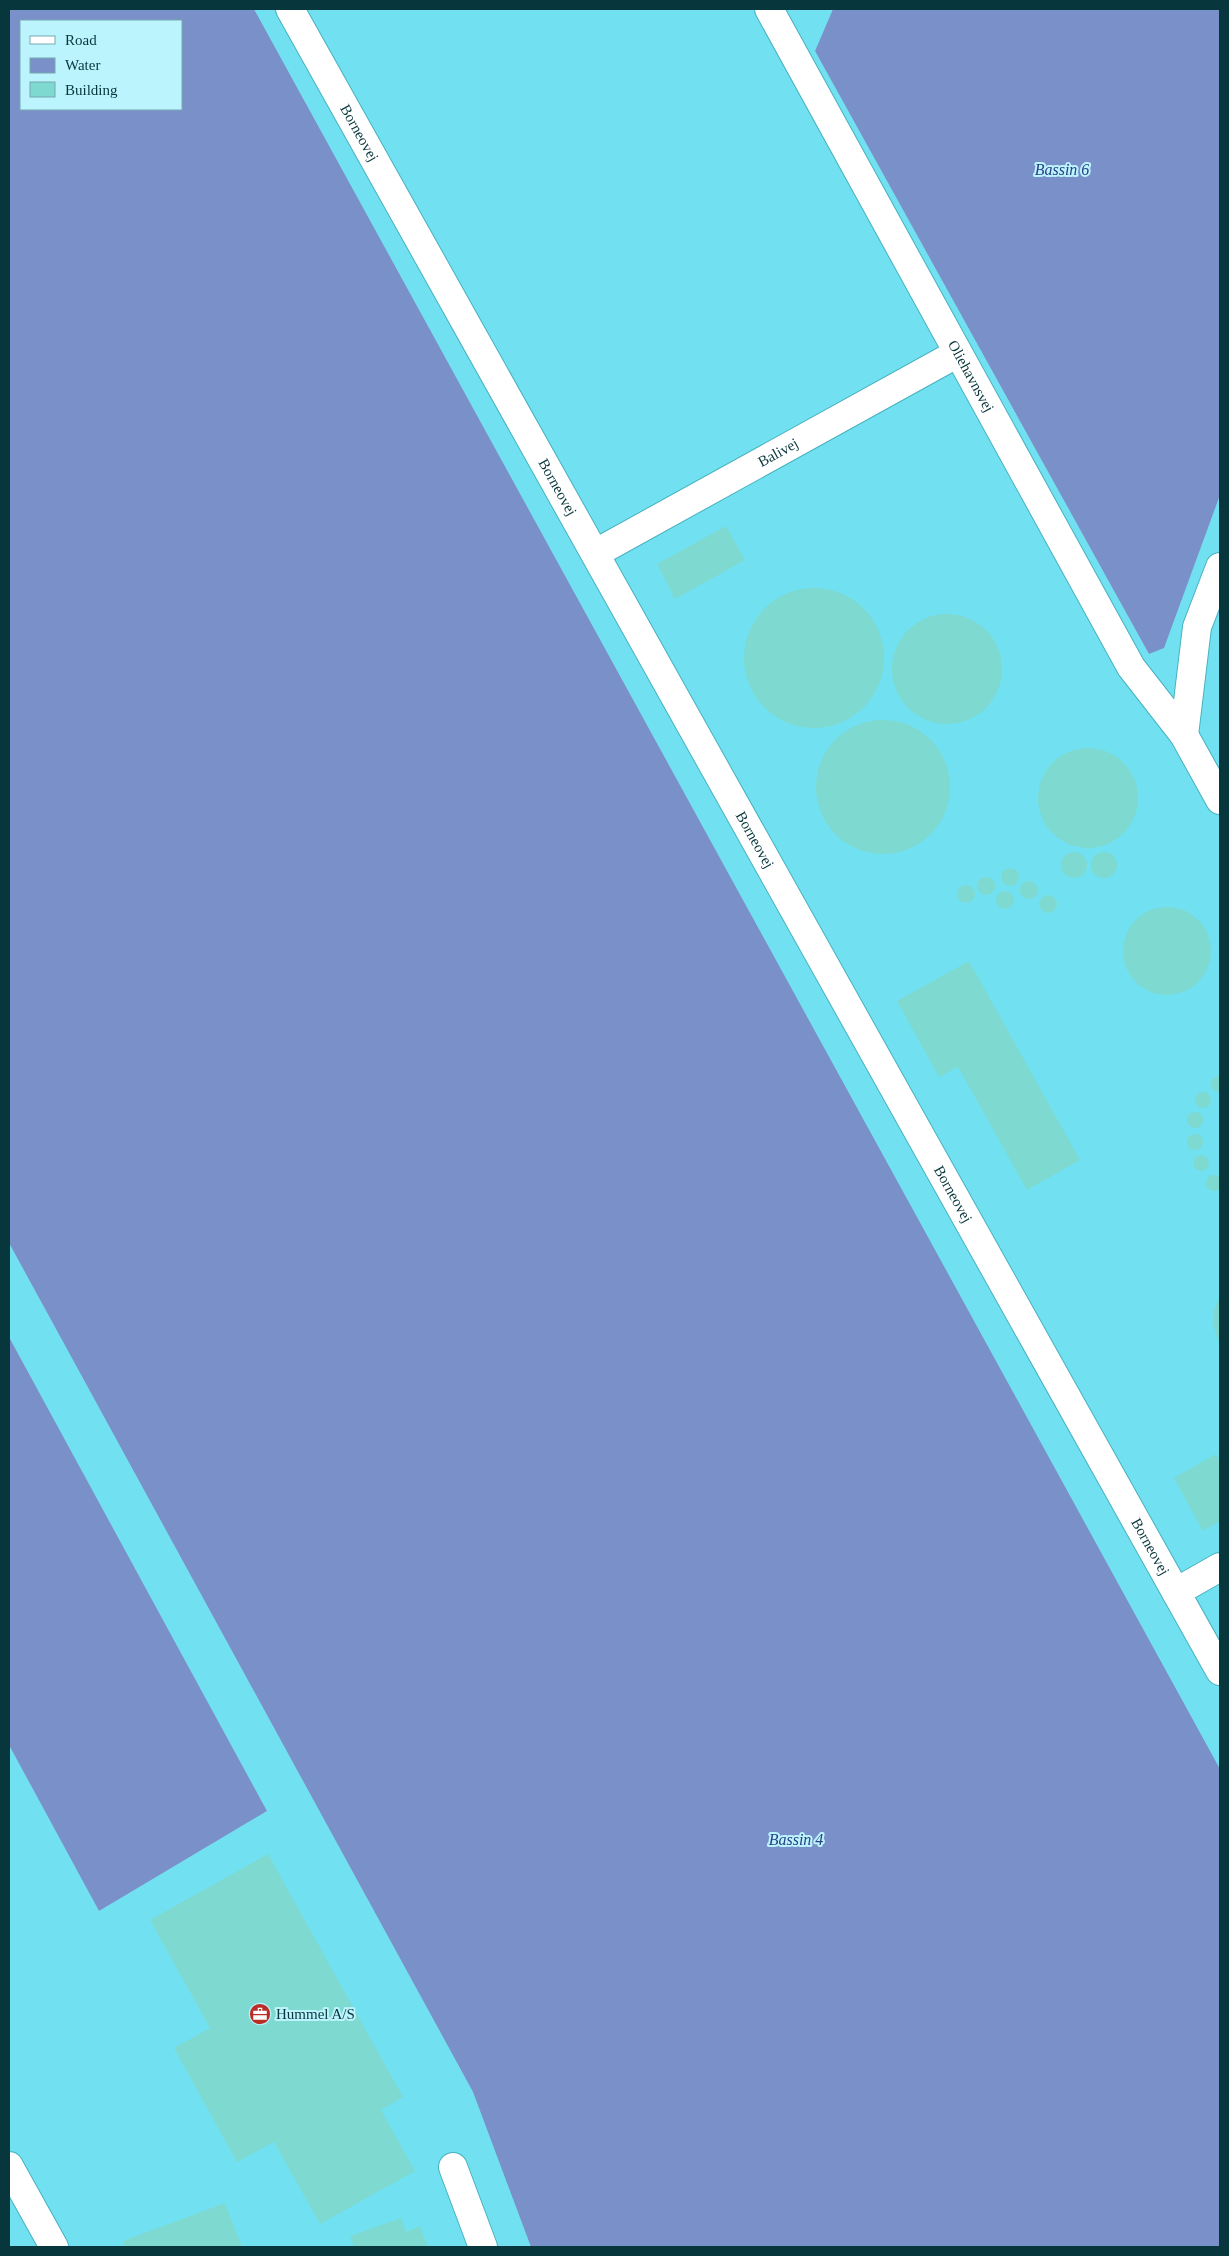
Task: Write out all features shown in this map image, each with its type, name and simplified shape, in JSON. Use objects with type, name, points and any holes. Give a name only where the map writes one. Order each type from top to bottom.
[{"type":"street","name":"Borneovej","points":[[290,9],[1220,1671]]},
{"type":"street","name":"Oliehavnsvej","points":[[769,9],[1131,667],[1184,734],[1220,800]]},
{"type":"street","name":"Balivej","points":[[596,553],[958,353]]},
{"type":"street","points":[[1184,734],[1197,626],[1220,567]]},
{"type":"street","points":[[1176,1592],[1220,1567]]},
{"type":"street","points":[[9,2166],[54,2247]]},
{"type":"street","points":[[453,2167],[483,2247]]},
{"type":"shaded area","points":[[254,9],[833,9],[815,51],[1149,654],[1164,647],[1220,495],[1220,1769]]},
{"type":"shaded area","points":[[9,1243],[473,2092],[533,2247],[9,2247],[9,1745],[99,1911],[267,1811],[9,1337]]},
{"type":"water","name":"Bassin 4","points":[[9,9],[254,9],[1220,1769],[1220,2247],[531,2247],[473,2092],[9,1243]]},
{"type":"water","name":"Bassin 6","points":[[833,9],[1220,9],[1220,495],[1164,648],[1149,654],[815,51]]},
{"type":"water","points":[[9,1337],[267,1811],[99,1911],[9,1745]]},
{"type":"building","points":[[726,526],[745,560],[675,599],[657,564]]},
{"type":"building","points":[[814,588],[841,594],[853,600],[863,609],[872,619],[878,631],[884,658],[878,685],[872,697],[863,707],[853,716],[841,722],[814,728],[787,722],[775,716],[765,707],[756,697],[750,685],[744,658],[750,631],[756,619],[765,609],[775,600],[787,594]]},
{"type":"building","points":[[947,614],[958,615],[968,619],[986,630],[997,648],[1001,658],[1001,680],[997,690],[986,708],[968,719],[958,723],[947,724],[936,723],[926,719],[908,708],[897,690],[893,680],[892,669],[893,658],[897,648],[908,630],[926,619],[936,615]]},
{"type":"building","points":[[883,720],[909,725],[920,731],[930,740],[939,750],[945,761],[950,787],[945,813],[939,824],[930,834],[920,843],[909,849],[883,854],[857,849],[846,843],[836,834],[827,824],[821,813],[816,787],[821,761],[827,750],[836,740],[846,731],[857,725]]},
{"type":"building","points":[[1088,748],[1107,752],[1123,763],[1134,779],[1138,798],[1134,817],[1123,833],[1107,844],[1088,848],[1069,844],[1053,833],[1042,817],[1038,798],[1042,779],[1053,763],[1069,752]]},
{"type":"building","points":[[1074,852],[1083,856],[1087,865],[1083,874],[1074,878],[1065,874],[1061,865],[1065,856]]},
{"type":"building","points":[[1104,852],[1113,856],[1117,865],[1113,874],[1104,878],[1095,874],[1091,865],[1095,856]]},
{"type":"building","points":[[1010,868],[1016,871],[1019,877],[1016,883],[1010,886],[1004,883],[1001,877],[1004,871]]},
{"type":"building","points":[[986,877],[992,880],[995,886],[992,892],[986,895],[980,892],[977,886],[980,880]]},
{"type":"building","points":[[1029,881],[1035,884],[1038,890],[1035,896],[1029,899],[1023,896],[1020,890],[1023,884]]},
{"type":"building","points":[[966,885],[972,888],[975,894],[972,900],[966,903],[960,900],[957,894],[960,888]]},
{"type":"building","points":[[1005,891],[1011,894],[1014,900],[1011,906],[1005,909],[999,906],[996,900],[999,894]]},
{"type":"building","points":[[1048,895],[1054,898],[1057,904],[1054,910],[1048,913],[1042,910],[1039,904],[1042,898]]},
{"type":"building","points":[[1167,907],[1184,910],[1192,914],[1204,926],[1208,934],[1211,951],[1208,968],[1204,976],[1192,988],[1184,992],[1167,995],[1150,992],[1142,988],[1130,976],[1126,968],[1123,951],[1126,934],[1130,926],[1142,914],[1150,910]]},
{"type":"building","points":[[969,961],[1080,1160],[1027,1190],[958,1067],[939,1077],[897,1001]]},
{"type":"building","points":[[1220,1075],[1220,1091],[1218,1092],[1210,1085],[1213,1078]]},
{"type":"building","points":[[1200,1092],[1206,1092],[1211,1097],[1209,1106],[1200,1108],[1195,1103],[1195,1097]]},
{"type":"building","points":[[1192,1112],[1198,1112],[1203,1117],[1201,1126],[1192,1128],[1187,1123],[1187,1117]]},
{"type":"building","points":[[1192,1134],[1198,1134],[1203,1139],[1201,1148],[1192,1150],[1187,1145],[1187,1139]]},
{"type":"building","points":[[1198,1155],[1204,1155],[1209,1160],[1207,1169],[1198,1171],[1193,1166],[1193,1160]]},
{"type":"building","points":[[1214,1175],[1222,1183],[1214,1191],[1206,1183]]},
{"type":"building","points":[[1220,1297],[1220,1344],[1213,1325],[1214,1309]]},
{"type":"building","points":[[1216,1454],[1220,1461],[1220,1521],[1203,1531],[1174,1478]]},
{"type":"building","points":[[268,1854],[403,2097],[381,2110],[415,2171],[320,2224],[274,2142],[237,2162],[174,2048],[210,2028],[150,1920]]},
{"type":"building","points":[[225,2203],[242,2247],[125,2247],[123,2241]]},
{"type":"building","points":[[401,2218],[406,2232],[420,2226],[428,2247],[354,2247],[350,2236]]},
{"type":"place","name":"Hummel A/S","points":[[260,2014]]}]
